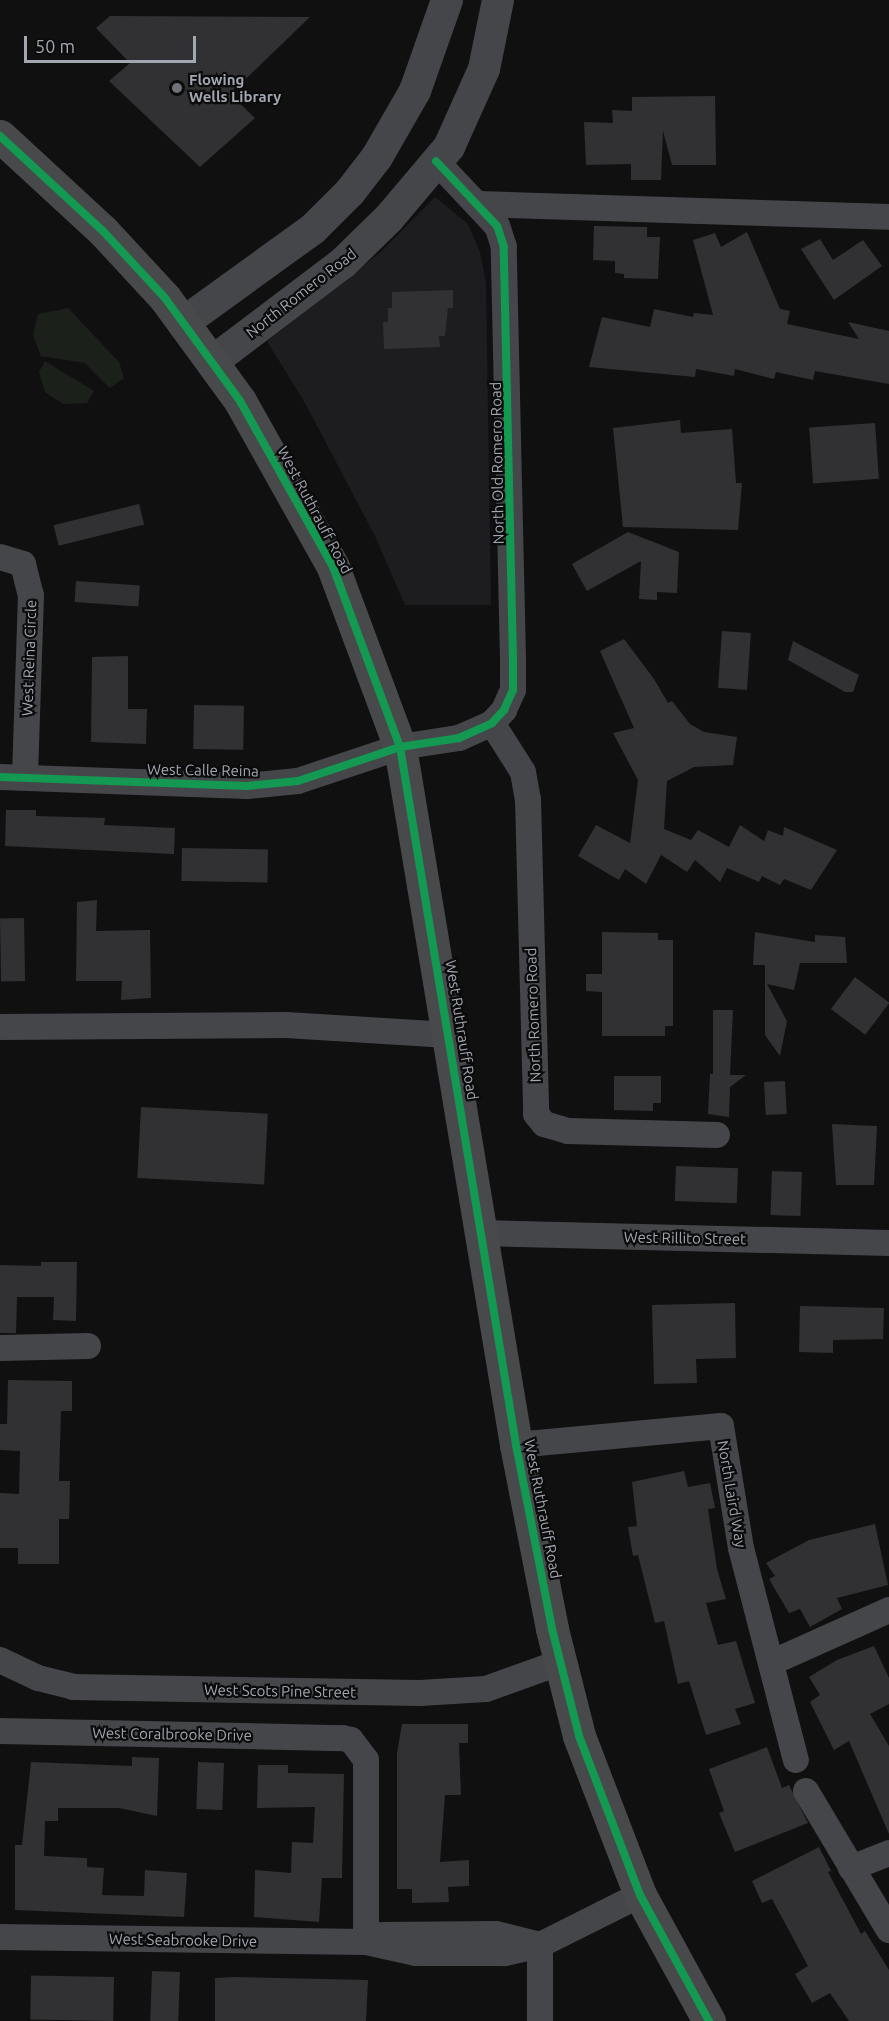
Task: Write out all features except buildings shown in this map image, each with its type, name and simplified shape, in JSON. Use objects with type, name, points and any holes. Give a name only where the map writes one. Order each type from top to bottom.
[{"type":"main road","name":"West Ruthrauff Road","points":[[0,136],[103,231],[183,323],[240,400],[333,567],[400,747],[516,1445],[561,1662],[579,1736],[640,1895],[709,2021]]},
{"type":"street","points":[[183,323],[312,229],[350,192],[377,157],[415,91],[447,0]]},
{"type":"street","name":"North Romero Road","points":[[212,362],[343,263],[389,218],[449,147],[484,69],[498,0]]},
{"type":"street","name":"North Old Romero Road","points":[[436,161],[497,226],[504,247],[510,389],[513,690],[504,710],[492,723]]},
{"type":"street","points":[[478,204],[889,218]]},
{"type":"street","name":"West Reina Circle","points":[[0,557],[23,564],[31,595],[25,777]]},
{"type":"street","points":[[400,747],[459,738],[492,723]]},
{"type":"street","name":"North Romero Road","points":[[492,723],[524,772],[528,799],[536,1114],[544,1124],[568,1131],[717,1135]]},
{"type":"street","name":"West Calle Reina","points":[[0,777],[248,786],[298,781],[400,747]]},
{"type":"street","points":[[0,1027],[286,1025],[449,1035]]},
{"type":"street","name":"West Rillito Street","points":[[482,1233],[889,1243]]},
{"type":"street","points":[[0,1348],[88,1346]]},
{"type":"street","name":"North Laird Way","points":[[516,1445],[721,1426],[741,1548],[773,1662],[796,1760]]},
{"type":"street","points":[[773,1662],[889,1610]]},
{"type":"street","name":"West Scots Pine Street","points":[[0,1660],[38,1678],[73,1687],[420,1693],[486,1689],[561,1662]]},
{"type":"street","name":"West Coralbrooke Drive","points":[[0,1731],[351,1740],[366,1760],[366,1942]]},
{"type":"street","points":[[806,1791],[889,1930]]},
{"type":"street","points":[[851,1868],[889,1853]]},
{"type":"street","points":[[540,2021],[540,1945],[640,1895]]},
{"type":"street","name":"West Seabrooke Drive","points":[[0,1937],[366,1942],[383,1935],[496,1934],[540,1945]]},
{"type":"shaded area","points":[[435,197],[468,224],[480,252],[486,283],[491,605],[405,605],[375,536],[305,403],[267,341],[381,252]]},
{"type":"shaded area","points":[[68,308],[119,362],[124,378],[110,388],[85,363],[41,356],[33,335],[38,314]]},
{"type":"shaded area","points":[[45,361],[94,391],[87,403],[63,404],[45,392],[39,372]]},
{"type":"cycle path","points":[[0,136],[103,231],[165,298],[240,401],[333,567],[400,747],[516,1445],[552,1629],[579,1736],[640,1895],[709,2021]]},
{"type":"cycle path","points":[[0,777],[247,786],[298,781],[400,747],[459,738],[492,723],[504,710],[513,690],[504,247],[497,226],[436,161]]},
{"type":"place","name":"Flowing Wells Library","points":[[177,88]]}]
